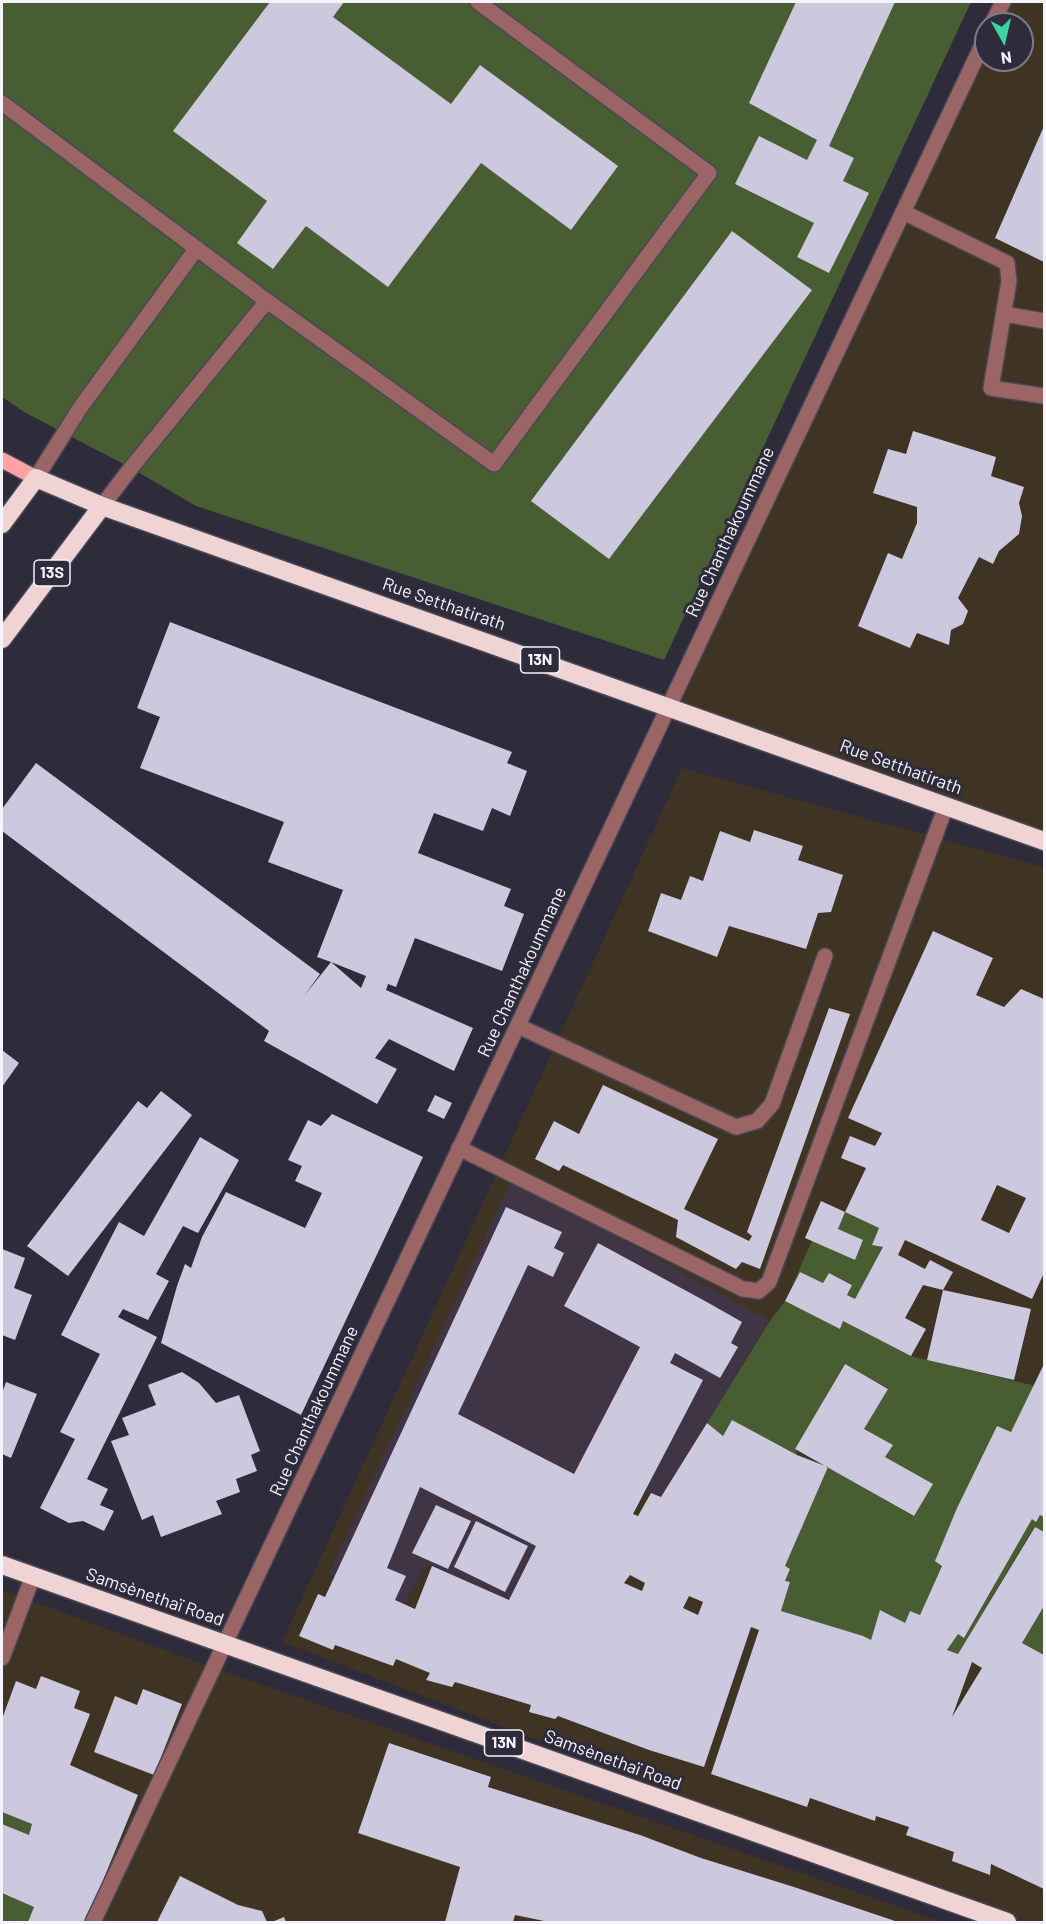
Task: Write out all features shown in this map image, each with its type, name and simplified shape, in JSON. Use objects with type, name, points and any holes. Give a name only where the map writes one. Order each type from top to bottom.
[{"type":"highway","name":"Rue Setthatirath","points":[[36,478],[102,506],[1044,841]]},
{"type":"highway","points":[[2,524],[36,478]]},
{"type":"highway","name":"13S","points":[[2,639],[102,506]]},
{"type":"highway","name":"Samsènethaï Road","points":[[2,1565],[1007,1923]]},
{"type":"main road","name":"Rue Setthatirath","points":[[2,460],[36,478]]},
{"type":"street","points":[[2,103],[267,301],[494,464],[709,173],[478,2]]},
{"type":"street","name":"Rue Chanthakoummane","points":[[93,1923],[974,62]]},
{"type":"street","points":[[903,212],[1007,263],[1009,281],[991,388],[1044,396]]},
{"type":"street","points":[[36,478],[80,408],[197,248]]},
{"type":"street","points":[[102,506],[267,301]]},
{"type":"street","points":[[1004,314],[1044,321]]},
{"type":"street","points":[[459,1148],[743,1288],[759,1291],[770,1282],[946,806]]},
{"type":"street","points":[[518,1026],[736,1127],[757,1121],[772,1104],[825,956]]},
{"type":"street","points":[[2,1659],[33,1576]]},
{"type":"shaded area","points":[[1003,2],[1044,2],[1044,841],[669,706],[974,62],[974,72],[1034,72],[1034,12],[998,12]]},
{"type":"shaded area","points":[[682,768],[1044,867],[1044,1922],[1013,1922],[282,1642]]},
{"type":"shaded area","points":[[512,1179],[770,1321],[661,1497],[645,1491],[599,1579],[536,1546],[509,1600],[427,1564],[402,1607],[329,1574]]},
{"type":"shaded area","points":[[2,1590],[189,1659],[942,1922],[2,1922]]},
{"type":"green space","points":[[2,2],[971,2],[664,660],[196,506],[131,468],[26,413],[2,397]]},
{"type":"green space","points":[[845,1212],[879,1228],[872,1245],[883,1247],[855,1299],[847,1295],[852,1284],[829,1273],[823,1283],[800,1272],[790,1290],[812,1241],[855,1260],[863,1241],[838,1229]]},
{"type":"green space","points":[[785,1301],[840,1329],[843,1321],[911,1356],[1035,1386],[1011,1432],[997,1426],[957,1508],[936,1561],[942,1566],[920,1615],[910,1611],[905,1623],[871,1640],[781,1611],[790,1583],[785,1581],[790,1569],[785,1566],[828,1467],[913,1516],[932,1485],[885,1457],[892,1445],[864,1429],[888,1388],[844,1364],[796,1448],[797,1455],[732,1421],[723,1436],[707,1423],[770,1321]]},
{"type":"green space","points":[[1040,1515],[1044,1517],[1044,1532],[1034,1527],[958,1654],[947,1650],[958,1634],[964,1638],[1032,1519],[1036,1521]]},
{"type":"green space","points":[[1044,1606],[1044,1655],[1022,1643]]},
{"type":"green space","points":[[2,1812],[32,1824],[29,1835],[2,1824]]},
{"type":"green space","points":[[2,1893],[34,1907],[28,1922],[2,1922]]},
{"type":"building","points":[[270,2],[344,2],[333,17],[451,104],[480,65],[618,166],[571,230],[481,163],[388,287],[306,226],[273,269],[237,243],[267,201],[173,131]]},
{"type":"building","points":[[796,2],[895,2],[829,146],[854,158],[843,181],[869,193],[829,273],[797,257],[814,223],[735,184],[759,136],[807,160],[817,140],[749,103]]},
{"type":"building","points":[[1044,126],[1044,262],[995,238]]},
{"type":"building","points":[[732,231],[812,290],[609,559],[531,501]]},
{"type":"building","points":[[913,431],[996,457],[991,476],[1024,487],[1019,503],[1022,516],[1019,534],[999,551],[993,564],[979,557],[958,598],[968,611],[963,624],[951,630],[949,645],[917,633],[910,648],[858,626],[888,553],[902,559],[917,523],[917,507],[873,493],[888,449],[906,454]]},
{"type":"building","points":[[170,622],[512,752],[507,763],[527,771],[510,816],[492,808],[483,831],[434,813],[418,853],[511,889],[504,906],[524,914],[502,971],[415,938],[396,987],[388,984],[386,990],[473,1028],[454,1071],[389,1039],[375,1058],[397,1069],[377,1104],[264,1041],[269,1031],[2,831],[2,809],[36,763],[320,974],[304,996],[331,962],[317,957],[343,890],[268,862],[284,822],[140,768],[160,717],[137,708]],"holes":[[[331,962],[366,976],[361,988]]]},
{"type":"building","points":[[754,830],[803,846],[798,860],[843,875],[831,912],[818,913],[806,949],[729,926],[717,957],[648,931],[661,893],[681,900],[690,876],[703,881],[720,831],[750,842]]},
{"type":"building","points":[[933,931],[993,958],[976,995],[1004,1007],[1021,989],[1044,999],[1044,1273],[1032,1299],[905,1240],[898,1255],[925,1269],[930,1260],[953,1272],[943,1290],[923,1285],[905,1318],[926,1329],[911,1356],[843,1321],[840,1329],[785,1301],[800,1272],[823,1283],[829,1273],[852,1285],[847,1295],[855,1299],[883,1247],[872,1245],[879,1228],[845,1212],[866,1168],[841,1158],[850,1136],[875,1146],[882,1133],[848,1118]],"holes":[[[997,1185],[1026,1198],[1009,1233],[981,1220]]]},
{"type":"building","points":[[829,1008],[850,1014],[760,1269],[742,1262],[736,1269],[676,1237],[678,1220],[563,1165],[559,1171],[535,1159],[554,1121],[579,1134],[603,1085],[718,1139],[684,1209],[749,1241],[752,1236],[747,1232]]},
{"type":"building","points":[[2,1050],[19,1063],[2,1087]]},
{"type":"building","points":[[161,1091],[192,1115],[68,1276],[27,1246],[138,1101],[147,1108]]},
{"type":"building","points":[[435,1095],[452,1103],[444,1119],[427,1111]]},
{"type":"building","points":[[332,1114],[423,1157],[301,1415],[161,1343],[185,1264],[191,1268],[202,1237],[226,1192],[305,1228],[322,1193],[295,1181],[302,1166],[288,1160],[308,1120],[321,1126]]},
{"type":"building","points":[[200,1137],[239,1160],[198,1233],[183,1226],[156,1274],[169,1281],[148,1320],[123,1309],[118,1317],[157,1337],[87,1479],[108,1489],[100,1505],[114,1511],[104,1531],[83,1521],[69,1523],[40,1508],[75,1439],[60,1432],[100,1354],[61,1335],[119,1222],[144,1236]]},
{"type":"building","points":[[821,1201],[845,1212],[838,1229],[863,1240],[855,1260],[805,1238]]},
{"type":"building","points":[[506,1207],[562,1232],[554,1248],[564,1253],[553,1277],[528,1265],[458,1414],[574,1474],[640,1347],[564,1306],[598,1243],[705,1301],[742,1322],[731,1343],[738,1347],[720,1378],[675,1353],[670,1363],[703,1380],[633,1514],[638,1516],[651,1493],[661,1497],[707,1423],[723,1436],[732,1420],[797,1455],[828,1467],[785,1566],[790,1569],[785,1581],[790,1582],[781,1611],[871,1640],[880,1610],[905,1623],[910,1611],[920,1615],[942,1566],[935,1561],[957,1508],[997,1426],[1011,1432],[1044,1364],[1044,1517],[1040,1515],[1036,1522],[1032,1519],[964,1638],[958,1634],[947,1650],[958,1654],[1035,1527],[1044,1532],[1044,1606],[1022,1643],[1044,1655],[1044,1889],[991,1864],[990,1875],[952,1861],[954,1852],[906,1835],[909,1827],[876,1816],[875,1821],[810,1798],[807,1807],[711,1774],[759,1630],[751,1627],[704,1767],[649,1750],[558,1716],[555,1719],[529,1712],[531,1705],[455,1682],[452,1687],[426,1680],[430,1673],[396,1659],[393,1666],[335,1645],[333,1650],[299,1636],[318,1594],[325,1597]],"holes":[[[420,1487],[536,1546],[509,1600],[432,1566],[415,1609],[395,1600],[406,1576],[387,1568]],[[630,1575],[645,1583],[642,1591],[624,1583]],[[689,1596],[703,1602],[698,1615],[683,1608]],[[972,1662],[982,1668],[952,1717]]]},
{"type":"building","points":[[2,1249],[25,1258],[14,1288],[32,1295],[15,1340],[2,1335]]},
{"type":"building","points":[[943,1290],[1031,1309],[1014,1380],[927,1360]]},
{"type":"building","points":[[845,1364],[888,1389],[864,1429],[893,1445],[885,1457],[933,1484],[914,1516],[795,1449]]},
{"type":"building","points":[[182,1372],[199,1383],[216,1403],[239,1395],[260,1451],[251,1455],[257,1471],[236,1479],[240,1492],[216,1501],[222,1514],[161,1537],[153,1515],[142,1520],[111,1441],[129,1435],[122,1418],[156,1405],[148,1385]]},
{"type":"building","points":[[6,1382],[37,1394],[11,1458],[2,1454],[2,1393]]},
{"type":"building","points":[[436,1505],[471,1521],[448,1569],[412,1553]]},
{"type":"building","points":[[476,1521],[528,1546],[505,1592],[454,1567]]},
{"type":"building","points":[[41,1676],[80,1691],[74,1708],[90,1714],[70,1765],[138,1795],[86,1922],[28,1922],[34,1907],[2,1893],[2,1824],[29,1835],[32,1824],[2,1812],[2,1719],[16,1681],[36,1689]]},
{"type":"building","points":[[143,1689],[182,1704],[154,1775],[94,1752],[115,1696],[137,1705]]},
{"type":"building","points":[[389,1743],[491,1777],[488,1787],[640,1835],[701,1858],[898,1922],[549,1922],[515,1915],[513,1922],[445,1922],[460,1867],[358,1833]]},
{"type":"building","points":[[180,1876],[238,1905],[262,1911],[267,1922],[157,1922]]},
{"type":"building","points":[[284,1917],[286,1922],[272,1922]]}]
